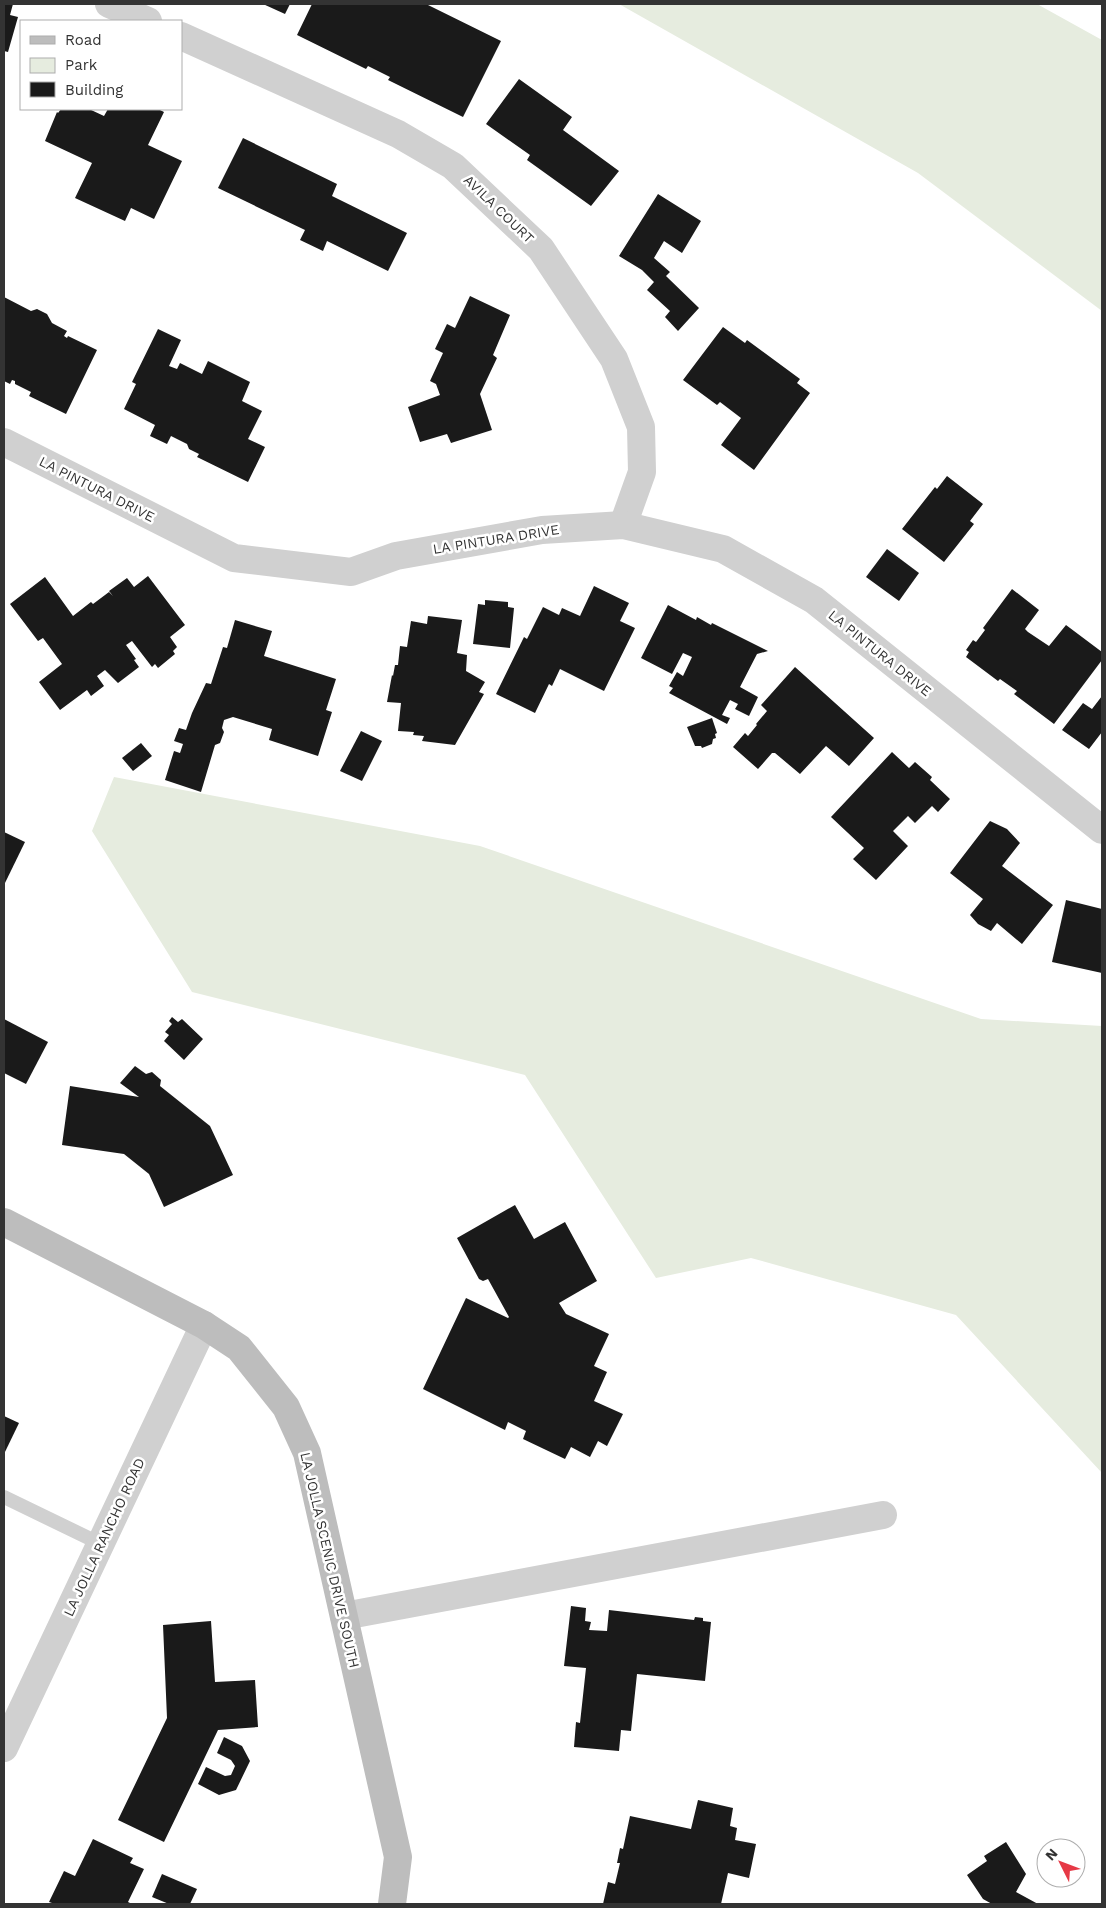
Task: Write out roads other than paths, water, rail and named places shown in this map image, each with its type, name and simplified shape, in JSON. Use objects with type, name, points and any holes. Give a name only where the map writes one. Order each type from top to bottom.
[{"type":"street","points":[[109,4],[146,20]]},
{"type":"street","name":"AVILA COURT","points":[[182,36],[398,134],[453,166],[541,250],[614,359],[641,427],[642,472],[623,525]]},
{"type":"street","name":"LA PINTURA DRIVE","points":[[4,442],[234,558],[351,572],[396,556],[542,530],[623,525],[723,549],[814,600],[1102,830]]},
{"type":"street","name":"LA JOLLA SCENIC DRIVE SOUTH","points":[[4,1222],[204,1325],[239,1348],[286,1407],[307,1453],[398,1857],[392,1904]]},
{"type":"street","name":"LA JOLLA RANCHO ROAD","points":[[4,1748],[204,1325]]},
{"type":"street","points":[[344,1616],[883,1515]]},
{"type":"lane","points":[[4,1497],[101,1544]]}]
